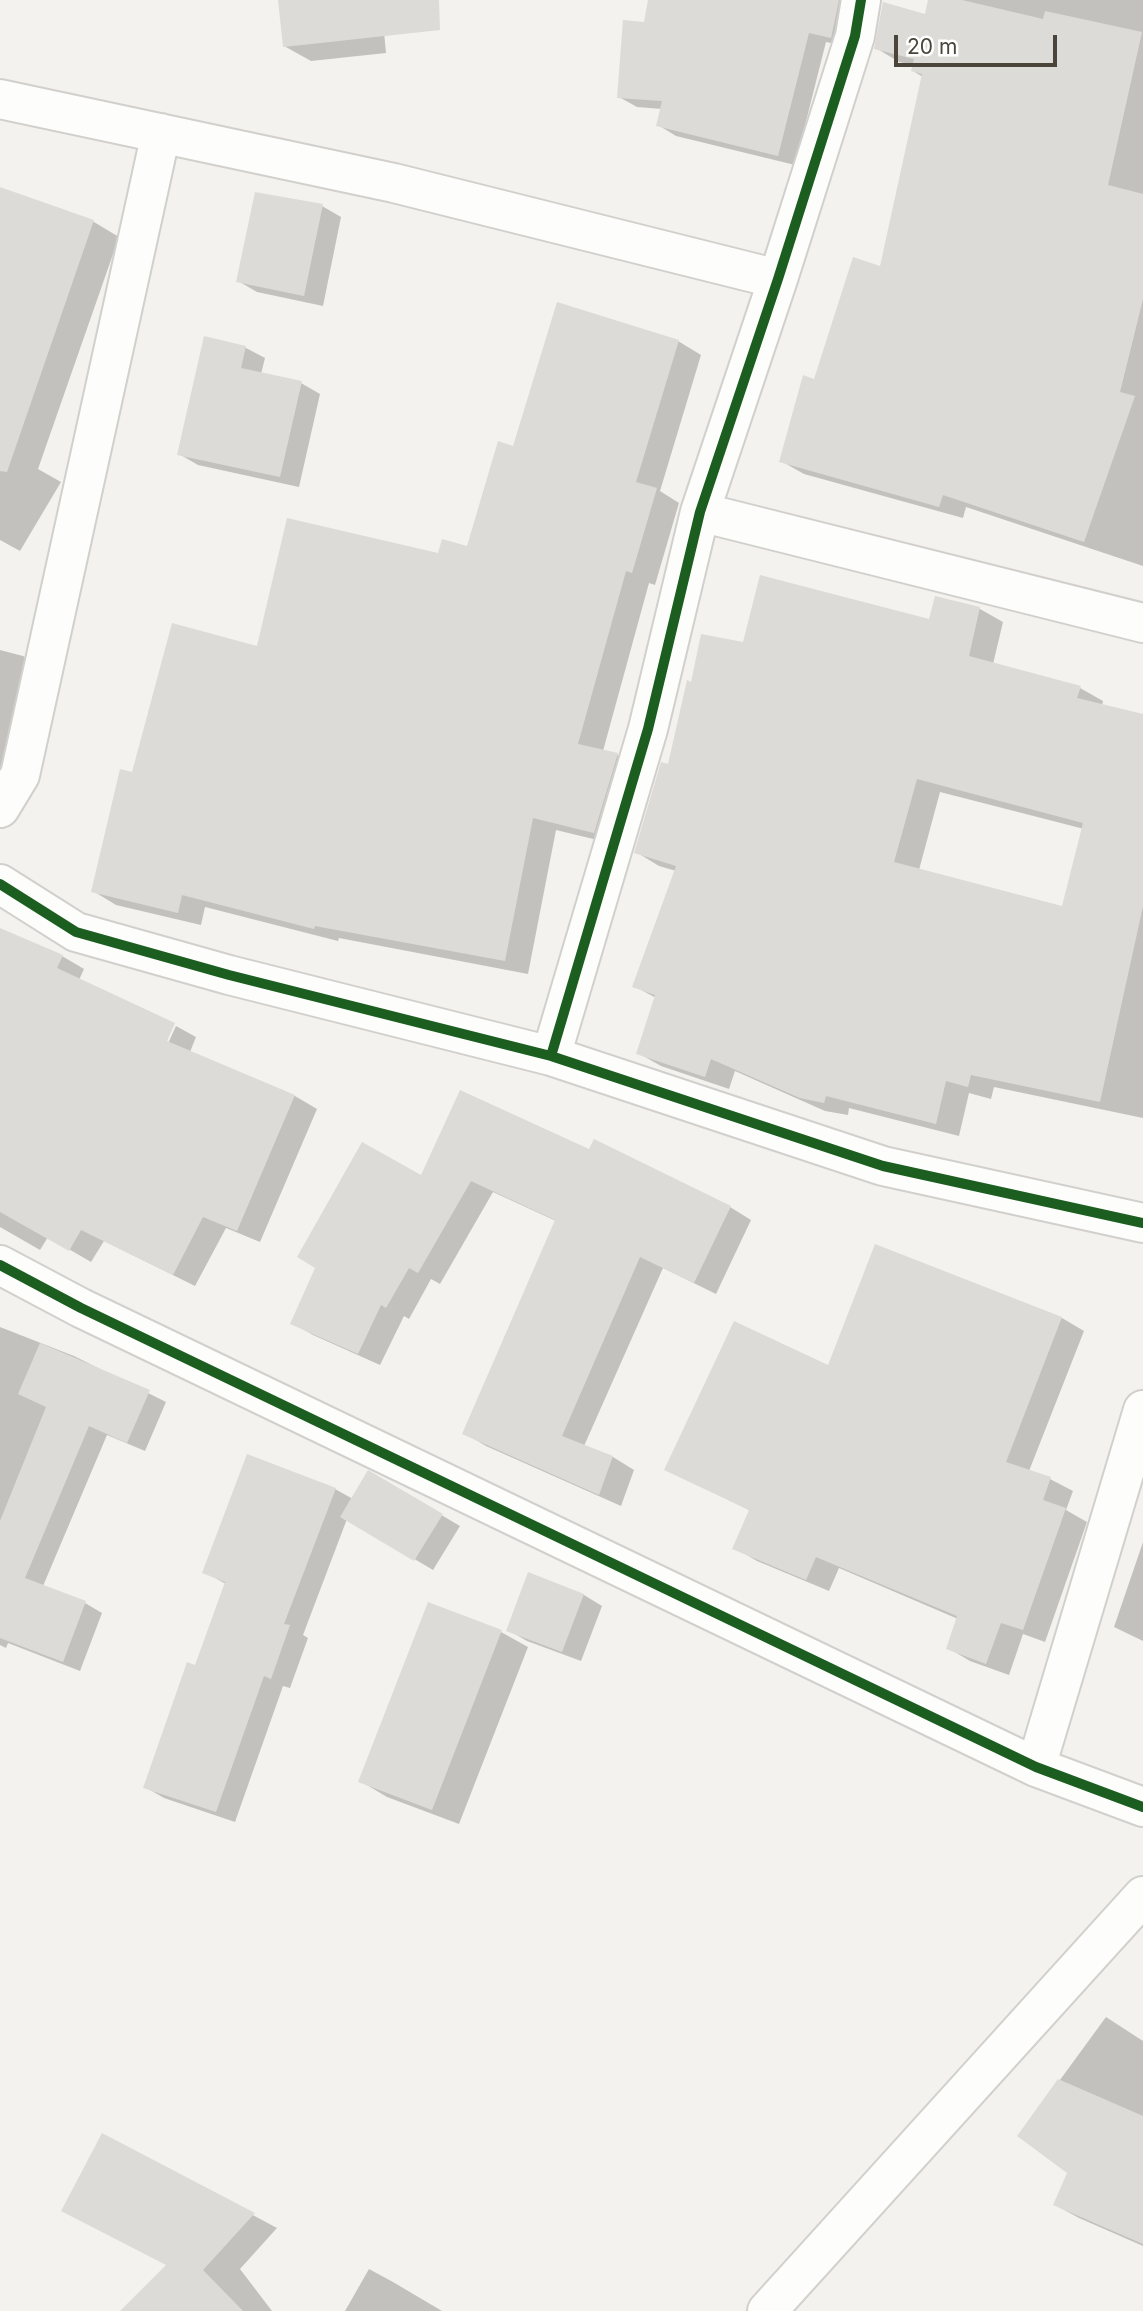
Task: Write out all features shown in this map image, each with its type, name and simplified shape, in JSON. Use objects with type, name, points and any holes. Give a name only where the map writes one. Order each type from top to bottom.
[{"type":"street","points":[[551,1056],[648,729],[700,512],[855,36],[861,0]]},
{"type":"street","points":[[0,99],[408,187],[778,279]]},
{"type":"street","points":[[0,808],[20,775],[162,133]]},
{"type":"street","points":[[700,512],[1143,623]]},
{"type":"street","points":[[0,884],[76,932],[229,975],[551,1056],[883,1166],[1143,1223]]},
{"type":"street","points":[[0,1265],[81,1308],[1037,1767],[1143,1807]]},
{"type":"street","points":[[1037,1767],[1143,1410]]},
{"type":"street","points":[[767,2311],[1143,1896]]},
{"type":"building","points":[[278,0],[439,0],[440,30],[283,47]]},
{"type":"building","points":[[648,0],[839,0],[831,38],[809,33],[778,156],[656,126],[662,101],[617,98],[623,20],[644,22]]},
{"type":"building","points":[[928,0],[962,0],[1043,19],[1045,11],[1142,32],[1108,185],[1143,194],[1143,299],[1120,392],[1135,396],[1084,542],[943,495],[939,507],[779,462],[803,375],[814,379],[853,257],[880,266],[922,74],[911,71],[914,59],[874,49],[883,2],[925,14]]},
{"type":"building","points":[[0,187],[94,220],[7,472],[0,471]]},
{"type":"building","points":[[255,192],[323,204],[304,296],[236,282]]},
{"type":"building","points":[[557,302],[679,340],[636,482],[657,488],[632,573],[626,571],[578,744],[618,753],[594,833],[533,818],[505,961],[315,926],[314,929],[182,895],[178,913],[91,892],[120,769],[132,772],[172,623],[257,646],[287,518],[438,553],[442,539],[467,546],[498,441],[513,446]]},
{"type":"building","points":[[204,336],[246,346],[241,368],[302,381],[280,477],[177,455]]},
{"type":"building","points":[[760,575],[929,619],[935,596],[980,607],[969,656],[1081,686],[1077,698],[1143,714],[1143,906],[1100,1102],[971,1075],[968,1087],[946,1081],[936,1124],[826,1096],[824,1103],[800,1098],[711,1059],[705,1077],[636,1054],[655,995],[632,987],[676,866],[634,853],[661,762],[668,764],[687,680],[691,682],[701,634],[743,642]],"holes":[[[917,779],[1083,823],[1062,906],[894,862]]]},
{"type":"building","points":[[0,928],[63,955],[57,968],[175,1023],[167,1041],[295,1095],[237,1231],[203,1217],[173,1275],[81,1230],[69,1251],[0,1212]]},
{"type":"building","points":[[460,1090],[589,1149],[594,1139],[731,1206],[694,1283],[640,1257],[562,1436],[613,1456],[599,1495],[462,1434],[555,1220],[471,1181],[418,1273],[409,1268],[386,1308],[381,1305],[358,1354],[290,1324],[315,1268],[297,1257],[362,1142],[421,1175]]},
{"type":"building","points":[[875,1244],[1062,1317],[1006,1462],[1051,1477],[1043,1500],[1066,1508],[1023,1630],[1001,1623],[986,1664],[946,1649],[957,1616],[816,1557],[806,1580],[732,1549],[749,1510],[664,1470],[734,1321],[828,1365]]},
{"type":"building","points":[[40,1343],[150,1390],[127,1443],[89,1426],[25,1578],[86,1601],[63,1662],[0,1638],[0,1521],[46,1407],[18,1394]]},
{"type":"building","points":[[247,1454],[336,1488],[284,1624],[290,1625],[271,1679],[264,1676],[216,1812],[143,1788],[187,1662],[195,1665],[225,1582],[202,1573]]},
{"type":"building","points":[[368,1470],[443,1514],[414,1561],[340,1517]]},
{"type":"building","points":[[528,1572],[584,1594],[562,1652],[506,1631]]},
{"type":"building","points":[[428,1602],[502,1630],[432,1810],[358,1782]]},
{"type":"building","points":[[1058,2079],[1143,2116],[1143,2244],[1053,2205],[1067,2173],[1017,2136]]},
{"type":"building","points":[[102,2133],[255,2213],[203,2270],[243,2311],[120,2311],[166,2265],[61,2211]]},
{"type":"cycle path","points":[[551,1056],[648,729],[700,512],[855,36],[861,0]]},
{"type":"cycle path","points":[[0,884],[76,932],[229,975],[551,1056],[883,1166],[1143,1223]]},
{"type":"cycle path","points":[[0,1265],[81,1308],[1036,1767],[1143,1807]]}]
